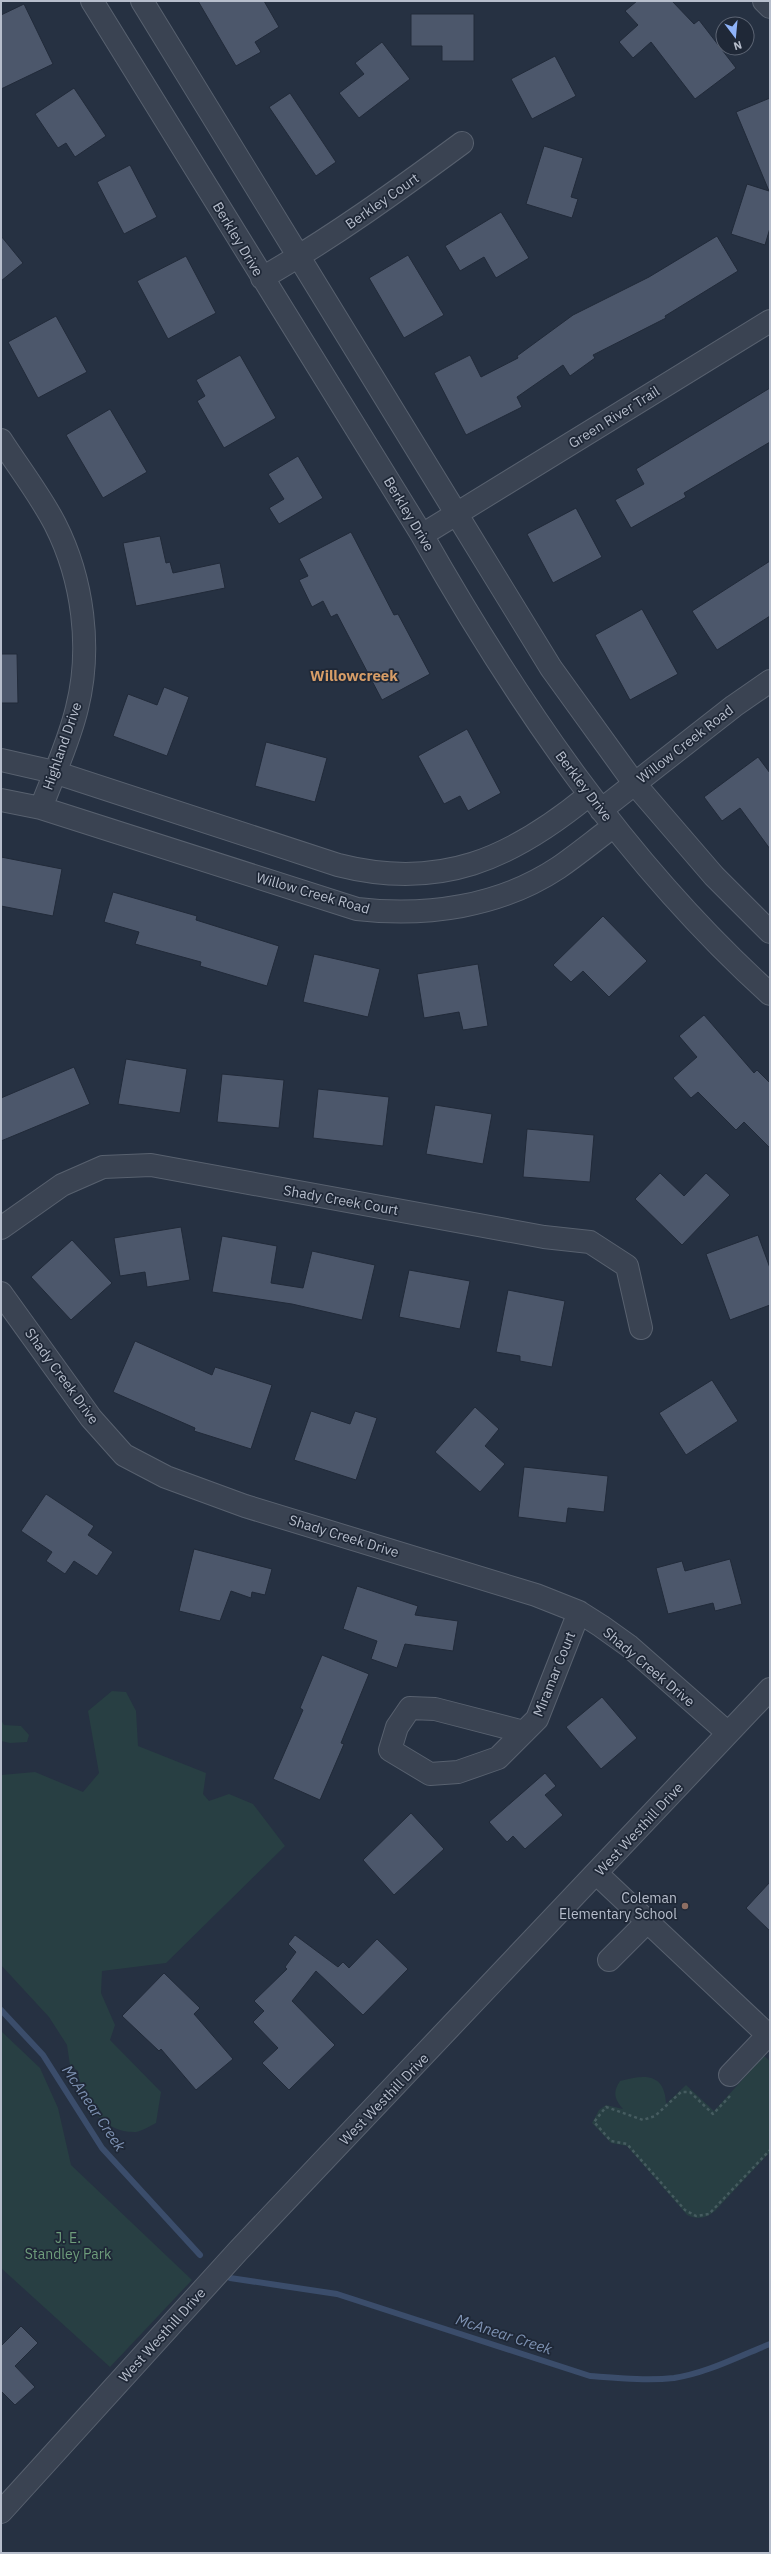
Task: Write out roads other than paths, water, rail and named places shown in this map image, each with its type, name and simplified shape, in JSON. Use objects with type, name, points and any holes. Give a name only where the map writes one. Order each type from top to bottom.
[{"type":"street","name":"Berkley Drive","points":[[92,1],[422,535],[468,617],[547,737],[601,811],[684,906],[770,994]]},
{"type":"street","points":[[142,1],[551,668],[634,783],[714,876],[770,932]]},
{"type":"street","points":[[764,1],[770,7]]},
{"type":"street","name":"Berkley Court","points":[[262,278],[300,257],[375,208],[462,143]]},
{"type":"street","name":"Green River Trail","points":[[422,535],[770,321]]},
{"type":"street","name":"Highland Drive","points":[[1,440],[55,525],[71,567],[83,614],[84,661],[77,708],[41,808]]},
{"type":"street","name":"Willow Creek Road","points":[[1,800],[41,808],[357,909],[386,913],[416,913],[456,907],[484,902],[511,892],[557,868],[601,811],[634,783],[770,681]]},
{"type":"street","name":"Willow Creek Road","points":[[1,760],[54,772],[338,865],[364,872],[413,875],[440,872],[487,860],[514,848],[559,820],[601,811]]},
{"type":"street","name":"Shady Creek Court","points":[[1,1228],[62,1185],[103,1167],[151,1165],[544,1237],[590,1242],[627,1266],[641,1328]]},
{"type":"street","name":"Shady Creek Drive","points":[[1,1293],[91,1418],[124,1455],[166,1477],[245,1506],[536,1595],[579,1612],[629,1646],[728,1734]]},
{"type":"street","name":"Miramar Court","points":[[530,1726],[435,1709],[410,1708],[397,1727],[390,1750],[430,1774],[458,1772],[498,1758],[530,1726],[579,1612]]},
{"type":"street","name":"West Westhill Drive","points":[[1,2512],[238,2252],[597,1874],[770,1689]]},
{"type":"street","points":[[597,1874],[769,2036],[732,2084]]},
{"type":"street","points":[[609,1960],[647,1922]]},
{"type":"waterway","name":"McAnear Creek","points":[[1,2010],[43,2055],[102,2148],[200,2255]]},
{"type":"waterway","name":"McAnear Creek","points":[[230,2278],[337,2294],[590,2376],[643,2379],[664,2379],[686,2376],[723,2364],[770,2344]]},
{"type":"place","name":"Coleman Elementary School","points":[[685,1906]]},
{"type":"district","name":"Willowcreek","points":[[354,675]]},
{"type":"park label","name":"J. E. Standley Park","points":[[68,2246]]}]
